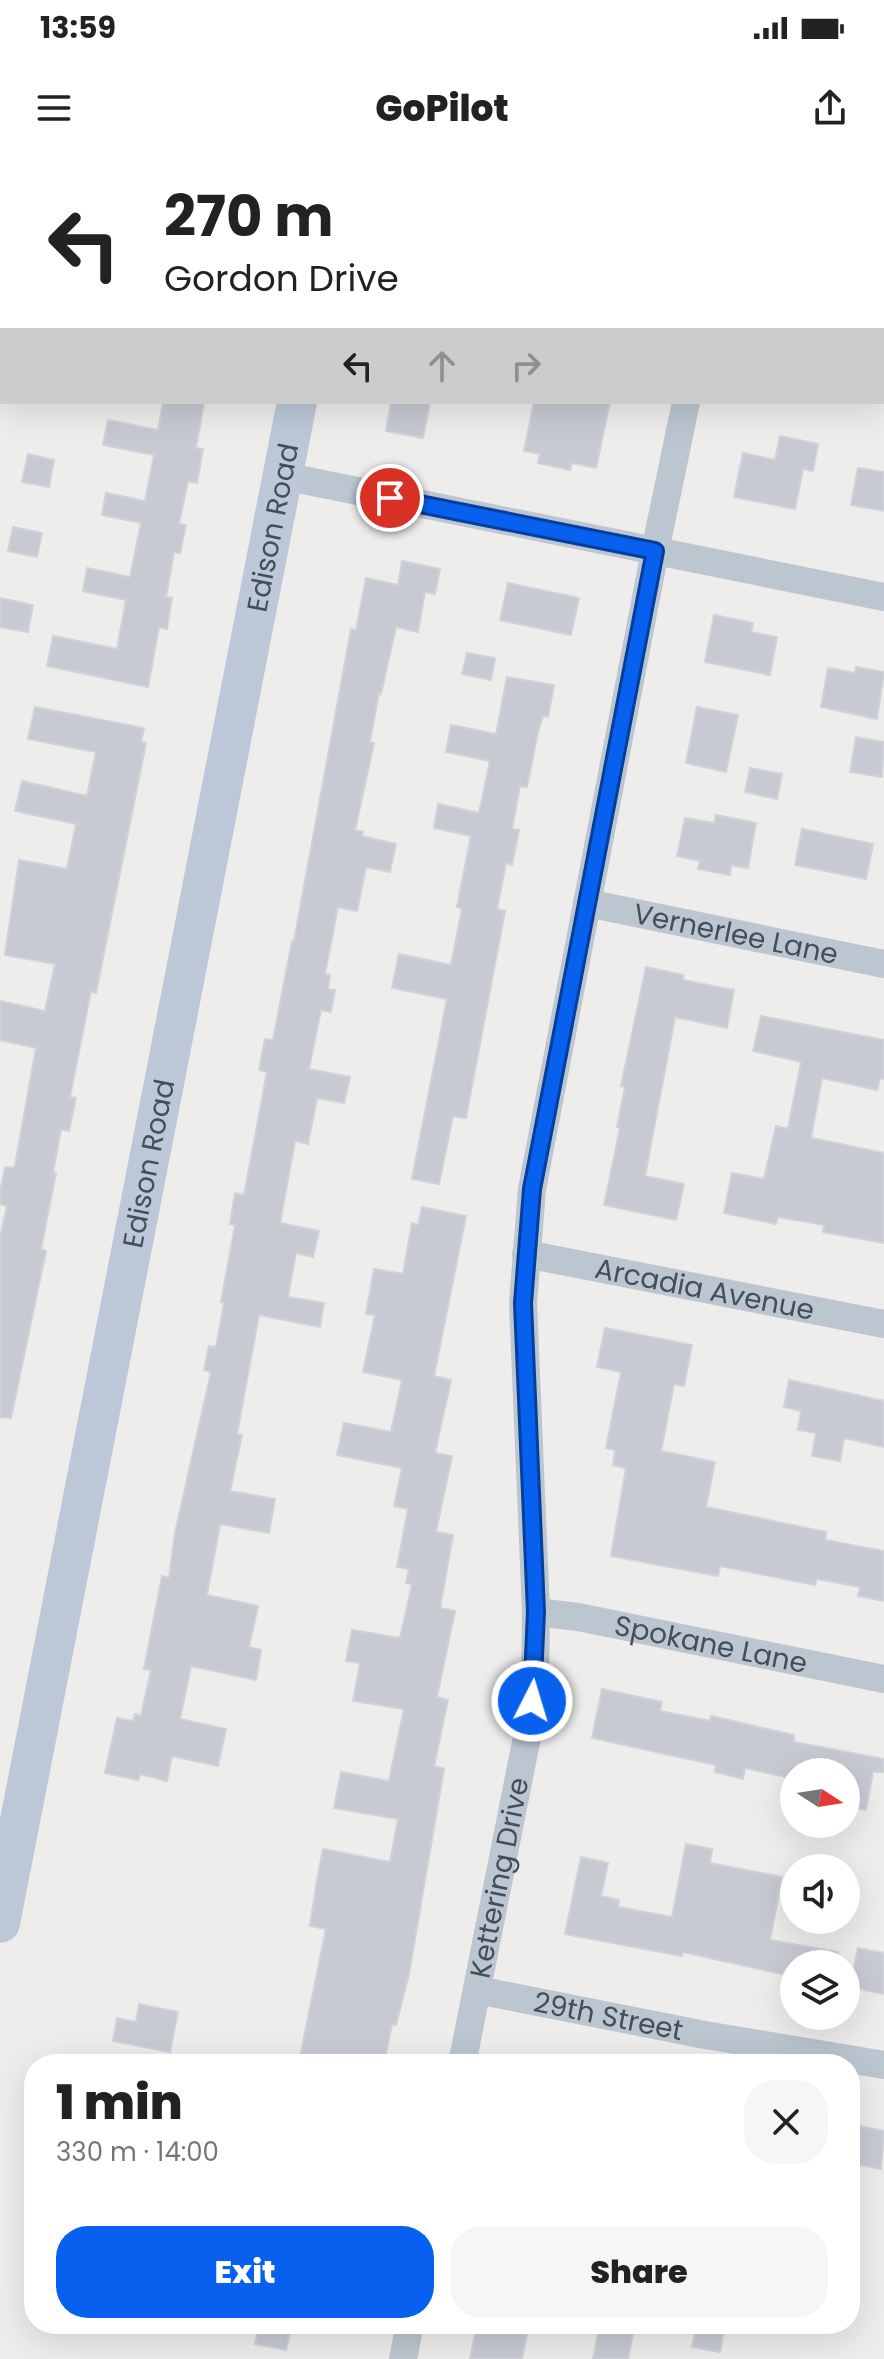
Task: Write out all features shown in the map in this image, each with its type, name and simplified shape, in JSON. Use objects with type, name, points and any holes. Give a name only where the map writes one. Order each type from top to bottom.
[{"type":"main road","name":"Edison Road","points":[[0,1923],[297,404]]},
{"type":"street","name":"Kettering Drive","points":[[464,2054],[529,1727],[535,1674],[536,1612],[523,1303],[536,1157],[686,404]]},
{"type":"street","points":[[283,476],[884,597]]},
{"type":"street","name":"Vernerlee Lane","points":[[587,903],[884,964]]},
{"type":"street","name":"Arcadia Avenue","points":[[526,1254],[884,1324]]},
{"type":"street","name":"Spokane Lane","points":[[536,1612],[578,1617],[884,1679]]},
{"type":"street","name":"29th Street","points":[[477,1990],[818,2054]]},
{"type":"street","name":"29th Street","points":[[860,2061],[884,2065]]},
{"type":"street","points":[[403,2359],[408,2334]]},
{"type":"building","points":[[163,404],[204,404],[196,448],[203,449],[197,483],[188,481],[179,524],[186,525],[180,553],[174,552],[166,597],[172,598],[167,629],[159,627],[148,687],[47,666],[53,636],[117,649],[126,600],[83,591],[87,568],[130,577],[141,523],[102,515],[106,493],[145,501],[154,455],[103,445],[108,420],[158,430]]},
{"type":"building","points":[[391,404],[430,404],[423,438],[386,431]]},
{"type":"building","points":[[534,404],[610,404],[596,468],[572,463],[570,470],[538,463],[540,454],[524,451]]},
{"type":"building","points":[[780,436],[818,444],[813,471],[803,469],[795,509],[734,497],[743,453],[775,460]]},
{"type":"building","points":[[28,454],[54,460],[49,487],[22,482]]},
{"type":"building","points":[[858,468],[884,472],[884,511],[851,505]]},
{"type":"building","points":[[13,527],[42,533],[37,557],[8,551]]},
{"type":"building","points":[[402,561],[440,569],[435,594],[425,592],[418,632],[396,627],[379,693],[370,742],[374,743],[355,830],[363,832],[362,836],[396,844],[390,872],[366,867],[357,911],[338,907],[325,974],[330,975],[328,989],[335,990],[331,1012],[321,1010],[309,1069],[350,1077],[344,1103],[317,1098],[308,1144],[295,1141],[280,1223],[319,1231],[313,1257],[296,1253],[288,1297],[324,1303],[320,1327],[259,1315],[237,1434],[242,1435],[230,1491],[275,1499],[269,1533],[220,1524],[207,1595],[258,1606],[249,1647],[261,1650],[256,1680],[191,1666],[180,1719],[226,1729],[218,1766],[172,1756],[167,1781],[140,1774],[138,1780],[105,1773],[117,1718],[133,1721],[135,1714],[141,1716],[151,1670],[144,1669],[162,1576],[169,1578],[175,1533],[211,1372],[204,1370],[209,1346],[216,1347],[224,1303],[221,1302],[235,1225],[230,1224],[235,1193],[244,1195],[267,1072],[259,1070],[265,1039],[273,1040],[294,941],[351,629],[356,630],[366,578],[398,585]]},
{"type":"building","points":[[508,583],[579,598],[571,635],[500,620]]},
{"type":"building","points":[[0,598],[33,605],[28,632],[0,627]]},
{"type":"building","points":[[714,615],[753,623],[751,632],[777,637],[770,675],[705,662]]},
{"type":"building","points":[[467,653],[495,658],[491,680],[462,674]]},
{"type":"building","points":[[856,667],[884,672],[877,719],[821,707],[828,668],[855,673]]},
{"type":"building","points":[[507,677],[554,685],[548,717],[543,716],[538,732],[527,787],[520,786],[512,829],[519,830],[512,865],[506,863],[497,909],[505,911],[466,1118],[453,1116],[439,1184],[412,1179],[447,999],[392,988],[399,954],[451,965],[462,909],[457,907],[471,836],[434,828],[438,804],[479,813],[490,761],[446,752],[451,725],[496,734]]},
{"type":"building","points":[[35,707],[144,728],[141,742],[146,743],[96,993],[91,991],[70,1097],[76,1098],[69,1131],[61,1129],[41,1249],[46,1251],[11,1418],[0,1417],[0,1238],[7,1206],[0,1204],[0,1192],[5,1167],[13,1168],[15,1165],[36,1048],[0,1040],[0,1001],[45,1011],[55,964],[5,955],[19,860],[67,869],[76,824],[15,811],[22,781],[87,796],[96,752],[28,739]]},
{"type":"building","points":[[697,707],[738,715],[726,772],[686,763]]},
{"type":"building","points":[[856,737],[884,742],[882,777],[850,772]]},
{"type":"building","points":[[750,768],[782,774],[777,799],[745,792]]},
{"type":"building","points":[[716,815],[756,823],[748,868],[731,865],[730,875],[698,869],[700,861],[677,856],[685,818],[714,823]]},
{"type":"building","points":[[802,829],[873,844],[866,879],[795,865]]},
{"type":"building","points":[[646,967],[683,975],[683,980],[734,990],[727,1028],[675,1017],[645,1176],[684,1184],[676,1220],[604,1205],[620,1128],[617,1127],[625,1087],[621,1086]]},
{"type":"building","points":[[761,1016],[884,1040],[884,1079],[880,1078],[877,1090],[822,1078],[811,1138],[884,1153],[884,1243],[823,1232],[824,1225],[778,1217],[776,1224],[724,1213],[732,1173],[764,1179],[776,1126],[788,1129],[801,1062],[753,1051]]},
{"type":"building","points":[[422,1207],[466,1216],[434,1376],[451,1380],[435,1453],[452,1456],[436,1532],[453,1535],[440,1608],[455,1611],[437,1697],[448,1700],[434,1766],[444,1769],[409,1974],[396,2025],[392,2024],[386,2054],[301,2054],[326,1929],[310,1926],[323,1849],[390,1862],[398,1819],[334,1808],[341,1772],[389,1781],[404,1709],[353,1701],[360,1663],[346,1661],[352,1630],[400,1638],[412,1584],[406,1583],[409,1569],[397,1567],[408,1509],[394,1506],[402,1468],[337,1455],[344,1423],[391,1432],[402,1380],[363,1372],[375,1315],[366,1314],[374,1269],[403,1274],[412,1223],[418,1225]]},
{"type":"building","points":[[605,1328],[692,1345],[684,1386],[674,1384],[661,1451],[715,1462],[706,1507],[826,1532],[825,1540],[884,1551],[884,1601],[858,1596],[860,1587],[817,1579],[815,1585],[720,1566],[718,1576],[611,1556],[626,1468],[613,1465],[615,1450],[606,1448],[621,1372],[597,1367]]},
{"type":"building","points":[[789,1380],[884,1401],[884,1447],[844,1438],[840,1461],[812,1456],[816,1433],[798,1430],[801,1411],[784,1407]]},
{"type":"building","points":[[602,1689],[662,1702],[660,1711],[710,1721],[711,1716],[794,1735],[794,1742],[884,1759],[884,1772],[873,1772],[866,1810],[860,1809],[860,1758],[780,1758],[780,1776],[745,1768],[743,1779],[715,1772],[716,1765],[592,1738]]},
{"type":"building","points":[[686,1844],[712,1849],[710,1863],[780,1877],[770,1940],[827,1950],[780,1950],[780,1974],[683,1952],[682,1956],[565,1934],[581,1857],[608,1863],[601,1896],[619,1900],[618,1907],[672,1917]]},
{"type":"building","points":[[858,1948],[884,1953],[884,1994],[860,1989],[860,1950]]},
{"type":"building","points":[[139,2004],[178,2012],[170,2052],[113,2041],[117,2018],[136,2022]]},
{"type":"building","points":[[860,2126],[884,2131],[881,2169],[860,2165]]},
{"type":"building","points":[[257,2334],[290,2334],[286,2350],[255,2344]]},
{"type":"building","points":[[475,2334],[527,2334],[522,2359],[470,2359]]},
{"type":"building","points":[[598,2334],[633,2334],[628,2359],[593,2359]]},
{"type":"building","points":[[695,2334],[723,2334],[720,2352],[692,2347]]},
{"type":"route","points":[[390,498],[655,551],[532,1189],[523,1303],[536,1612],[532,1701]]}]
